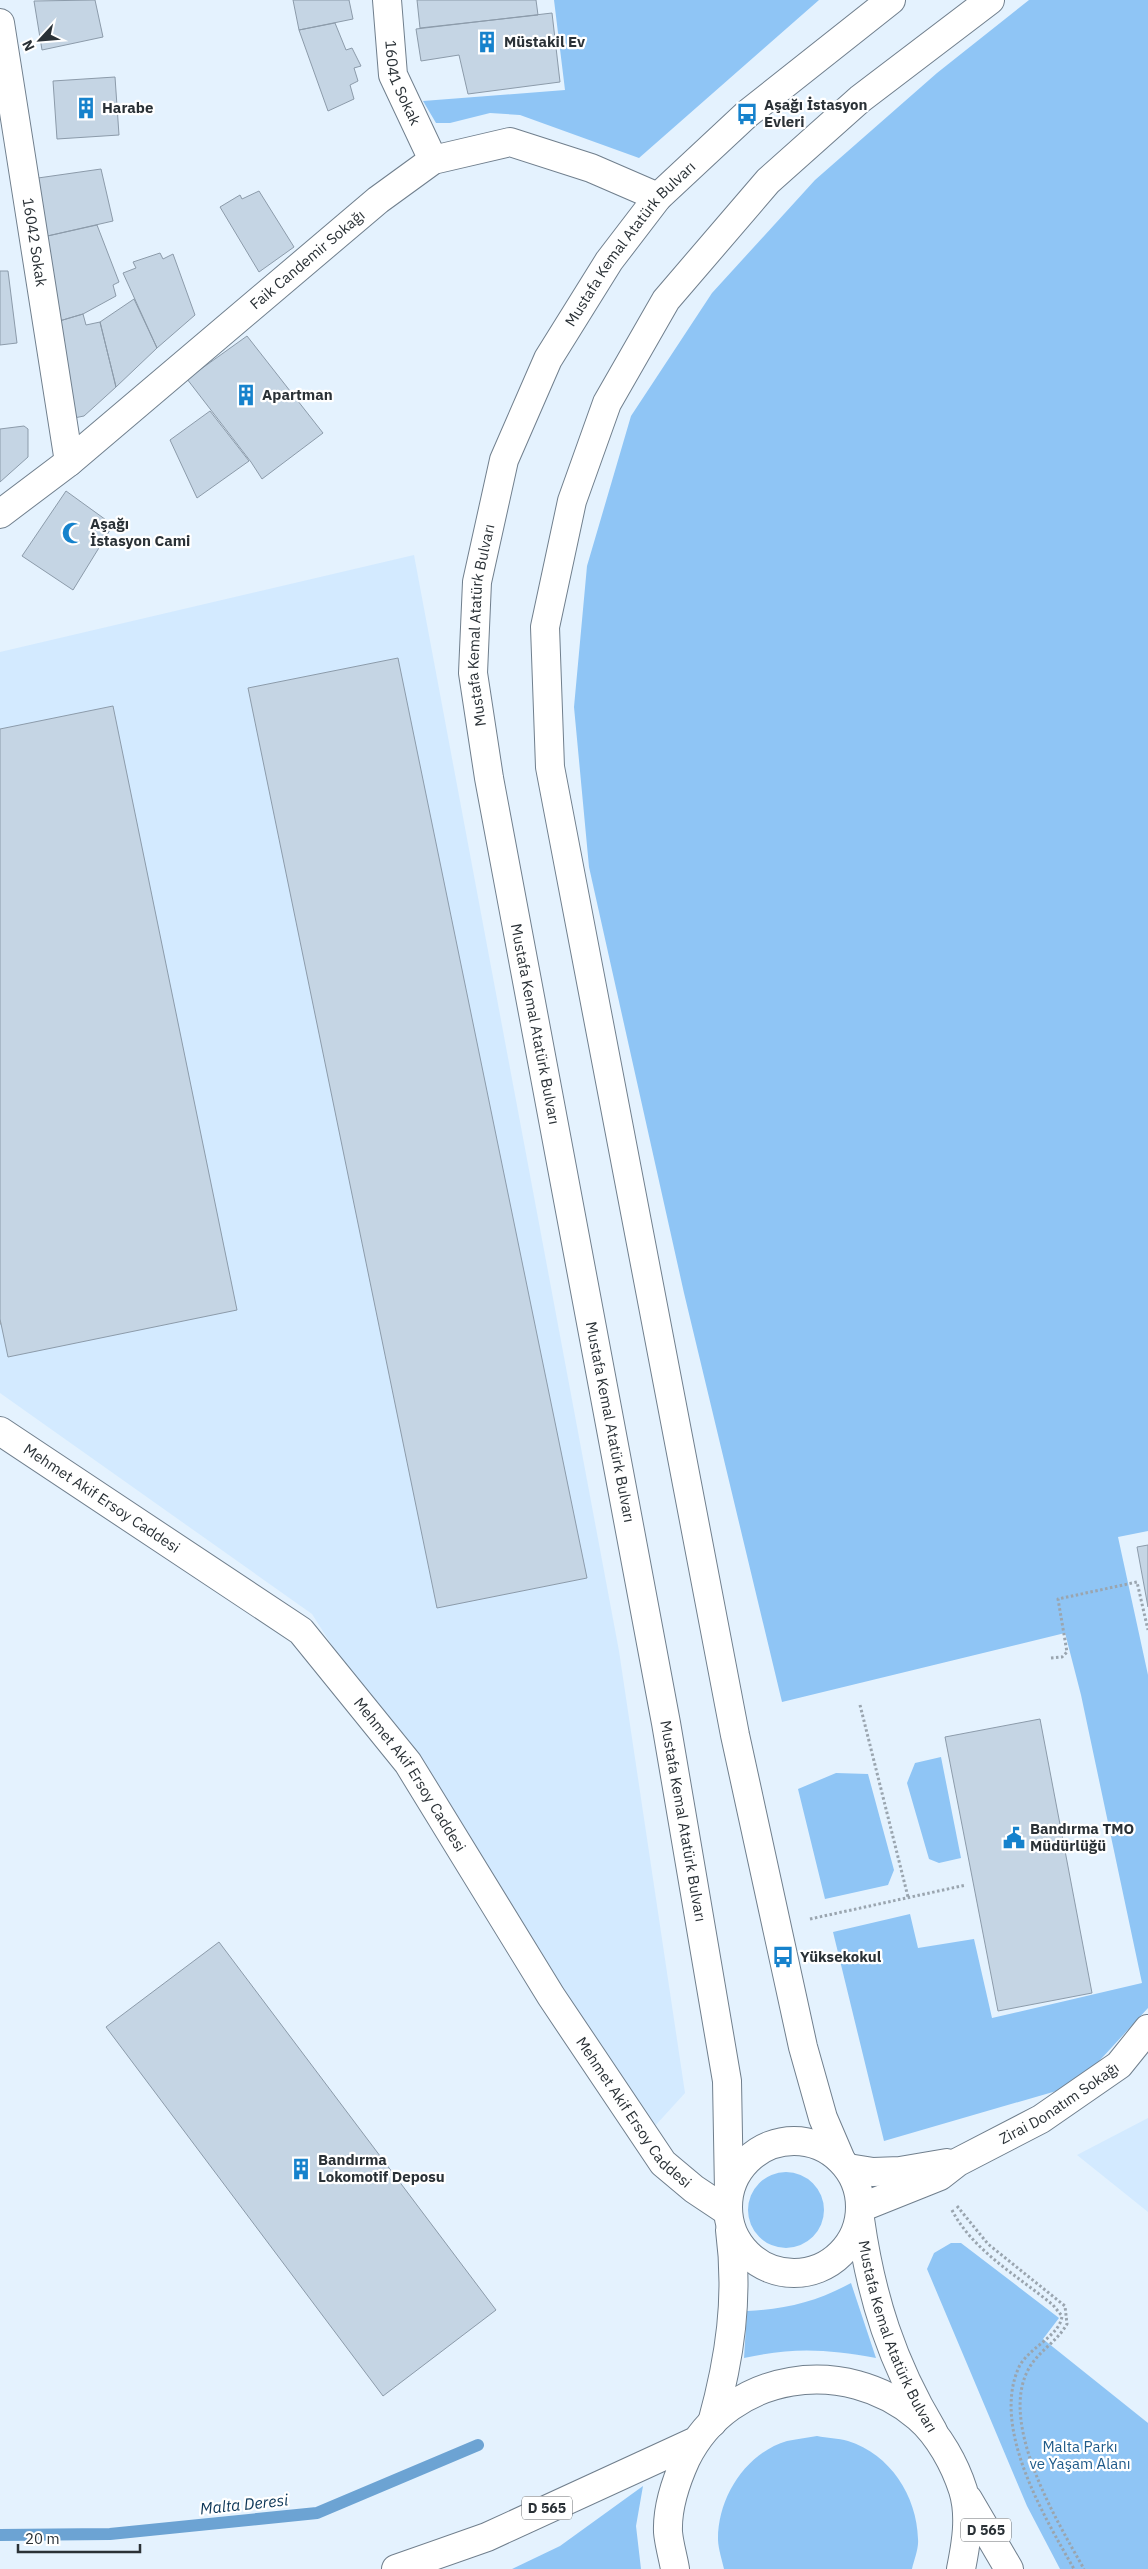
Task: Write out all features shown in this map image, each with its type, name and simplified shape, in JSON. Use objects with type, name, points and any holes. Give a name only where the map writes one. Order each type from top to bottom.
[{"type":"main road","name":"16041 Sokak","points":[[387,0],[392,75],[433,160]]},
{"type":"main road","name":"Mustafa Kemal Atatürk Bulvarı","points":[[704,2432],[725,2378],[733,2332],[734,2267],[728,2208],[728,2081],[666,1723],[489,778],[473,673],[477,582],[504,460],[548,359],[609,261],[658,196],[746,114],[891,0]]},
{"type":"main road","points":[[844,2164],[824,2148],[806,2141],[786,2141],[773,2144],[749,2157],[737,2172],[728,2208],[737,2242],[752,2260],[773,2271],[795,2274],[817,2270],[837,2258],[852,2241],[860,2213],[859,2194],[822,2118],[803,2047],[735,1735],[550,767],[545,627],[572,501],[607,403],[666,300],[768,181],[860,99],[990,0]]},
{"type":"main road","name":"16042 Sokak","points":[[0,23],[3,70],[69,462]]},
{"type":"main road","name":"Faik Candemir Sokağı","points":[[0,514],[69,462],[378,200],[433,160],[510,142],[591,168],[658,196]]},
{"type":"main road","name":"Mehmet Akif Ersoy Caddesi","points":[[0,1431],[301,1631],[408,1763],[551,1996],[658,2157],[694,2189],[728,2208]]},
{"type":"main road","name":"Zirai Donatım Sokağı","points":[[860,2213],[949,2169],[1041,2119],[1119,2064],[1148,2029]]},
{"type":"main road","name":"Zirai Donatım Sokağı","points":[[844,2164],[874,2172],[900,2171],[934,2163],[949,2169]]},
{"type":"main road","name":"Mustafa Kemal Atatürk Bulvarı","points":[[860,2213],[868,2270],[888,2338],[898,2365],[920,2409],[945,2450]]},
{"type":"main road","name":"D 565","points":[[396,2569],[487,2537],[704,2432],[740,2400],[772,2385],[808,2378],[844,2381],[884,2394],[919,2417],[945,2450],[963,2492],[1009,2569]]},
{"type":"main road","name":"D 565","points":[[675,2569],[668,2531],[675,2484],[704,2432]]},
{"type":"main road","name":"D 565","points":[[961,2569],[967,2536],[963,2492]]},
{"type":"path","points":[[1051,1658],[1062,1657],[1067,1652],[1058,1599],[1137,1582],[1148,1630]]},
{"type":"path","points":[[860,1705],[908,1896]]},
{"type":"path","points":[[777,1926],[908,1896],[966,1885]]},
{"type":"path","points":[[949,2169],[946,2196],[966,2231],[984,2249],[1054,2305],[1062,2316],[1059,2328],[1035,2346],[1020,2366],[1012,2386],[1011,2407],[1015,2439],[1022,2464],[1038,2501],[1074,2569]]},
{"type":"path","points":[[949,2169],[961,2212],[988,2244],[1064,2306],[1067,2324],[1028,2370],[1021,2388],[1020,2407],[1024,2437],[1032,2460],[1050,2505],[1084,2569]]},
{"type":"shaded area","points":[[414,555],[619,1651],[685,2093],[644,2138],[312,1614],[0,1393],[0,652]]},
{"type":"shaded area","points":[[1148,2118],[1148,2212],[1077,2155]]},
{"type":"green space","points":[[554,0],[819,0],[639,158],[520,115],[490,113],[450,123],[436,123],[423,101],[565,90]]},
{"type":"green space","points":[[1029,0],[1148,0],[1148,1531],[1118,1537],[1148,1675],[1148,2008],[1077,2085],[884,2141],[833,1932],[910,1914],[918,1948],[974,1939],[992,2018],[1142,1983],[1081,1695],[1065,1633],[782,1702],[684,1293],[589,867],[574,707],[587,566],[631,416],[712,293],[815,180],[937,73]]},
{"type":"green space","points":[[941,1757],[961,1858],[939,1863],[929,1859],[907,1783],[915,1763]]},
{"type":"green space","points":[[836,1773],[868,1774],[894,1870],[888,1885],[825,1899],[798,1789]]},
{"type":"green space","points":[[779,2172],[793,2172],[807,2178],[818,2189],[824,2203],[821,2225],[813,2237],[793,2248],[779,2248],[765,2242],[754,2231],[748,2217],[748,2203],[754,2189],[765,2178]]},
{"type":"green space","name":"Malta Parkı ve Yaşam Alanı","points":[[951,2243],[961,2243],[1059,2318],[1043,2339],[1148,2423],[1148,2569],[1060,2569],[1027,2506],[927,2269],[934,2253]]},
{"type":"green space","points":[[851,2283],[876,2358],[810,2350],[762,2354],[744,2358],[747,2311],[788,2306],[813,2300]]},
{"type":"green space","points":[[817,2436],[844,2440],[863,2447],[888,2466],[898,2479],[913,2507],[916,2523],[918,2546],[912,2569],[724,2569],[718,2543],[719,2523],[729,2493],[737,2479],[759,2455],[772,2447],[787,2441]]},
{"type":"green space","points":[[643,2486],[636,2526],[641,2569],[512,2569],[560,2546]]},
{"type":"building","points":[[95,0],[103,37],[42,50],[34,1]]},
{"type":"building","points":[[293,0],[349,0],[353,19],[299,30]]},
{"type":"building","points":[[417,0],[536,0],[538,15],[420,28]]},
{"type":"building","name":"Müstakil Ev","points":[[552,13],[560,82],[468,94],[459,55],[421,61],[416,29]]},
{"type":"building","points":[[335,23],[346,50],[352,48],[361,66],[354,68],[358,81],[350,85],[354,99],[328,111],[299,30]]},
{"type":"building","name":"Harabe","points":[[115,77],[119,135],[57,139],[53,81]]},
{"type":"building","points":[[101,169],[113,221],[43,237],[38,178]]},
{"type":"building","points":[[259,191],[294,247],[259,272],[220,207],[240,195],[242,199]]},
{"type":"building","points":[[97,225],[119,282],[113,285],[116,296],[83,314],[56,322],[43,237]]},
{"type":"building","points":[[160,253],[163,259],[173,254],[195,315],[157,348],[123,273],[136,268],[133,262]]},
{"type":"building","points":[[0,271],[8,271],[17,343],[0,345]]},
{"type":"building","points":[[134,299],[157,348],[116,387],[100,322]]},
{"type":"building","points":[[83,314],[86,325],[100,322],[116,387],[84,416],[74,418],[56,322]]},
{"type":"building","name":"Apartman","points":[[247,336],[323,433],[262,479],[187,379]]},
{"type":"building","points":[[210,411],[249,461],[197,498],[170,440]]},
{"type":"building","points":[[24,426],[28,429],[28,457],[0,482],[0,429]]},
{"type":"building","name":"Aşağı İstasyon Cami","points":[[66,491],[113,525],[73,590],[22,556]]},
{"type":"building","points":[[398,658],[587,1578],[437,1608],[248,688]]},
{"type":"building","points":[[113,706],[237,1310],[8,1357],[0,1319],[0,729]]},
{"type":"building","points":[[1148,1545],[1148,1607],[1137,1547]]},
{"type":"building","name":"Bandırma TMO Müdürlüğü","points":[[1040,1719],[1092,1993],[998,2011],[945,1737]]},
{"type":"building","name":"Bandırma Lokomotif Deposu","points":[[219,1942],[496,2310],[383,2396],[106,2027]]},
{"type":"waterway","name":"Malta Deresi","points":[[0,2535],[110,2534],[317,2513],[478,2445]]},
{"type":"place","name":"Müstakil Ev","points":[[487,42]]},
{"type":"place","name":"Harabe","points":[[86,108]]},
{"type":"place","name":"Aşağı İstasyon Evleri","points":[[747,114]]},
{"type":"place","name":"Apartman","points":[[246,395]]},
{"type":"place","name":"Aşağı İstasyon Cami","points":[[73,533]]},
{"type":"place","name":"Bandırma TMO Müdürlüğü","points":[[1014,1838]]},
{"type":"place","name":"Yüksekokul","points":[[783,1957]]},
{"type":"place","name":"Bandırma Lokomotif Deposu","points":[[301,2169]]}]
